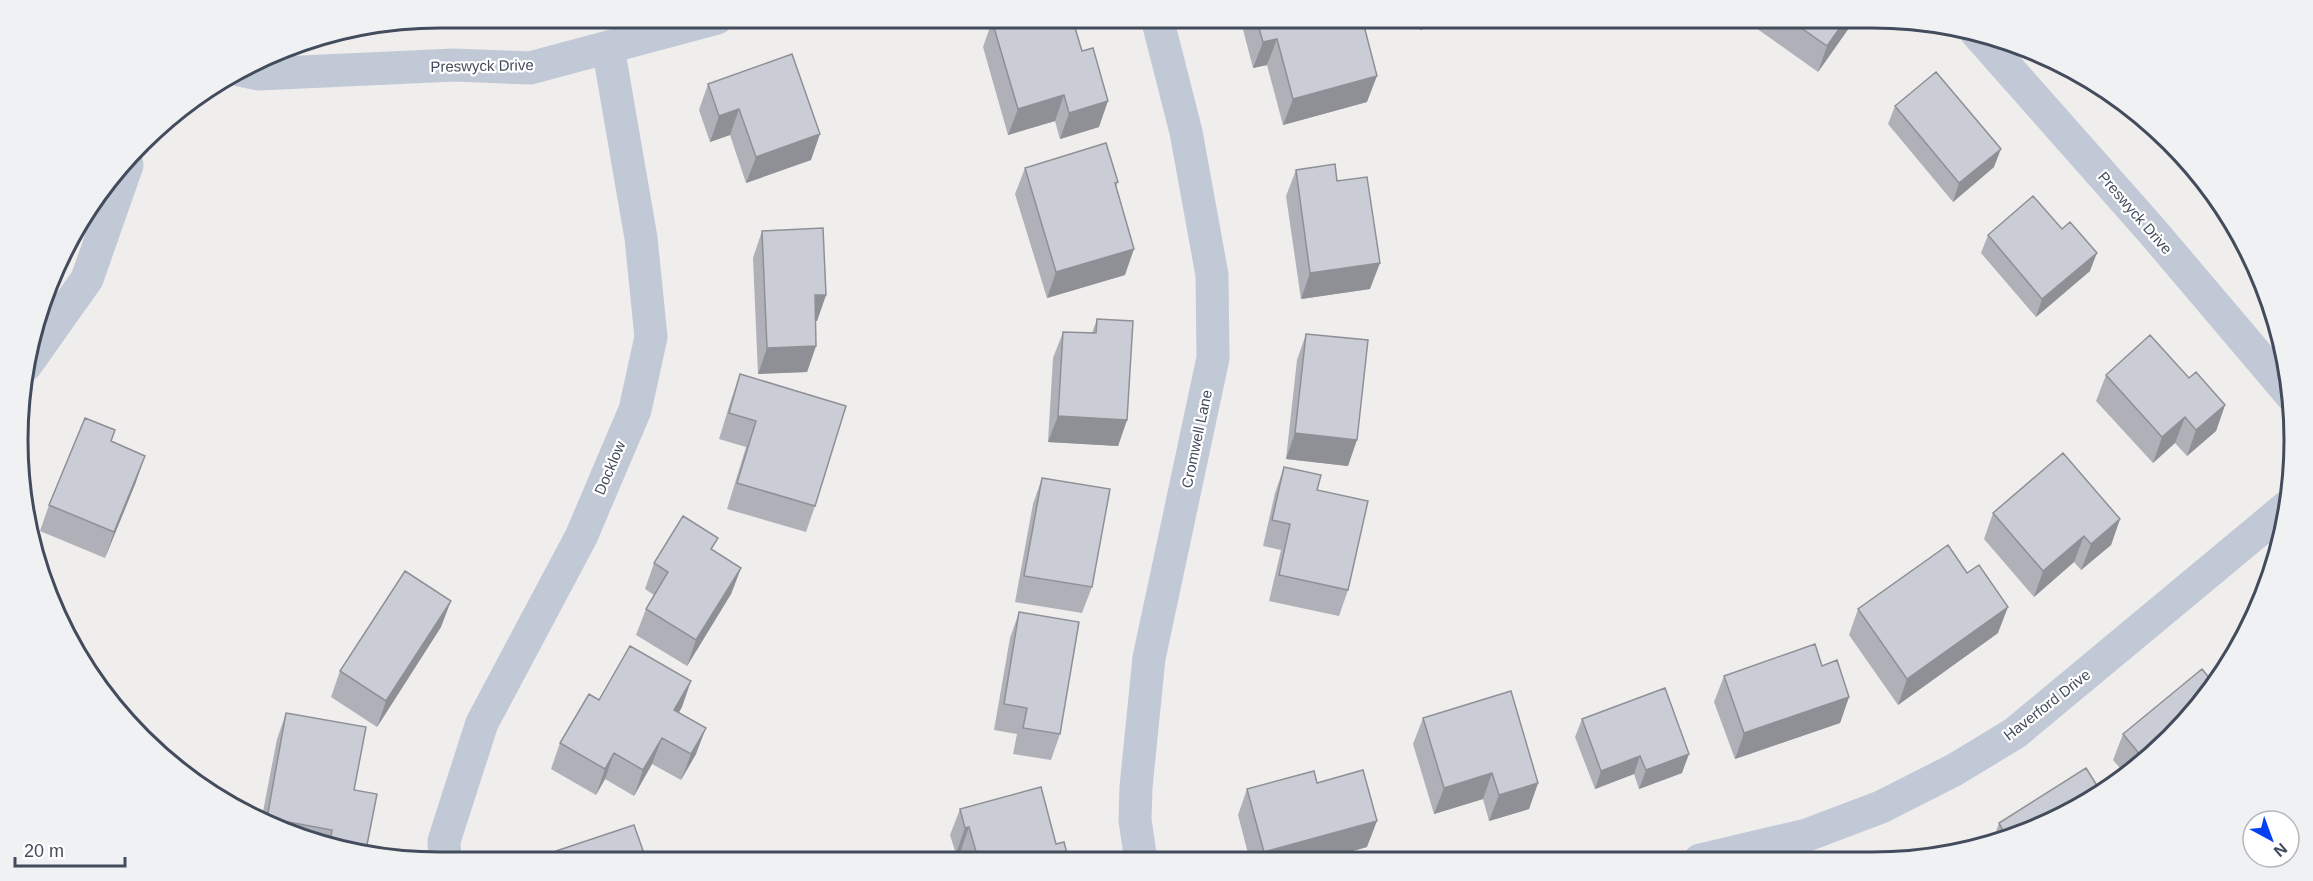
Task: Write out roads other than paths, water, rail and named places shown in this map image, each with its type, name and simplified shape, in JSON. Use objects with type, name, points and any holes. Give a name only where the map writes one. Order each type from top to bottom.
[{"type":"street","name":"Preswyck Drive","points":[[254,73],[454,65],[530,68],[679,28]]},
{"type":"street","name":"Cromwell Lane","points":[[1140,852],[1136,820],[1136,788],[1149,658],[1207,392],[1213,358],[1214,326],[1212,275],[1186,132],[1160,28]]},
{"type":"street","name":"Preswyck Drive","points":[[1988,45],[2152,231],[2280,382]]},
{"type":"street","name":"Docklow","points":[[444,852],[444,841],[482,723],[581,537],[635,410],[651,338],[641,238],[608,47]]},
{"type":"street","points":[[40,345],[87,279],[121,181]]},
{"type":"street","name":"Haverford Drive","points":[[1734,852],[1807,835],[1881,807],[1974,758],[2015,733],[2278,514]]}]
